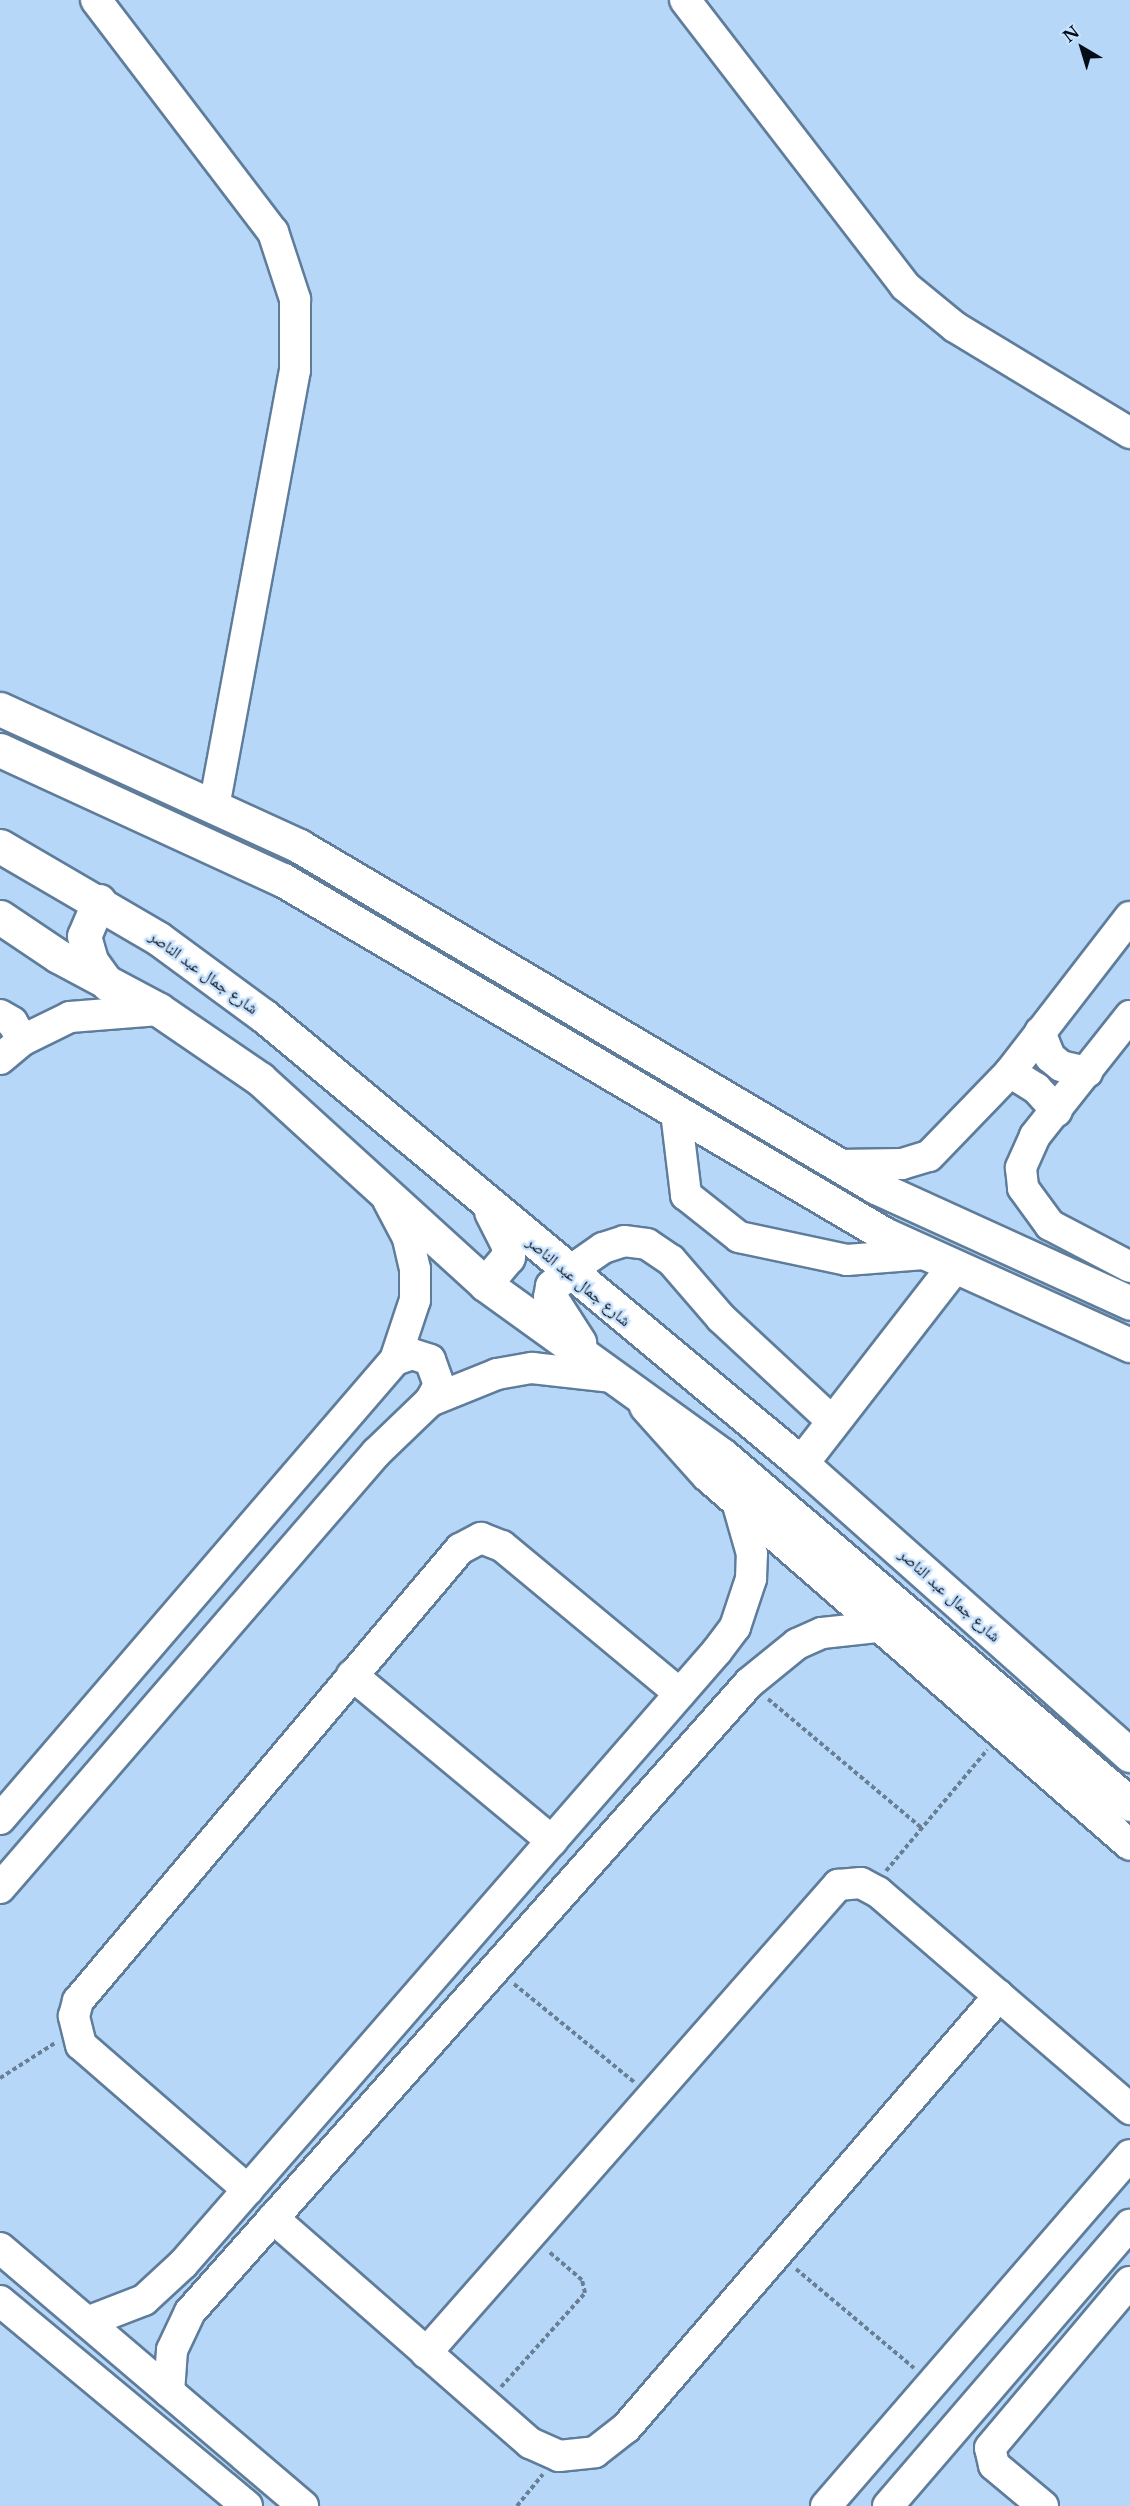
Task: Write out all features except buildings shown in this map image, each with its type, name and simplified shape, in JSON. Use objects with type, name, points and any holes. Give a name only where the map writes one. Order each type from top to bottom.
[{"type":"main road","points":[[0,709],[214,804],[299,846],[479,948],[838,1165],[954,1227],[1130,1303]]},
{"type":"main road","points":[[0,750],[283,880],[676,1112],[938,1261],[1130,1345]]},
{"type":"main road","name":"شارع جمال عبد الناصر","points":[[0,846],[99,901],[264,1016],[567,1273],[801,1463],[1130,1755]]},
{"type":"main road","points":[[283,880],[299,846]]},
{"type":"main road","points":[[99,901],[84,936],[91,961],[108,984]]},
{"type":"main road","points":[[0,917],[108,984],[159,1010],[260,1079],[485,1284],[609,1372],[769,1493],[1130,1804]]},
{"type":"main road","points":[[484,1201],[508,1245],[503,1269],[485,1284]]},
{"type":"main road","points":[[801,1463],[833,1422],[938,1261]]},
{"type":"main road","points":[[567,1273],[552,1286],[550,1297],[609,1372]]},
{"type":"street","points":[[96,0],[273,232],[295,299],[295,370],[214,804]]},
{"type":"street","points":[[685,0],[905,286],[955,327],[1130,433]]},
{"type":"street","points":[[838,1165],[902,1164],[929,1156],[1010,1072],[1130,917]]},
{"type":"street","points":[[0,1059],[23,1040],[70,1017],[159,1010]]},
{"type":"street","points":[[0,1015],[12,1022],[23,1040]]},
{"type":"street","points":[[1130,1016],[1035,1136],[1021,1168],[1023,1188],[1050,1225],[1130,1267]]},
{"type":"street","points":[[1040,1032],[1047,1051],[1061,1066],[1087,1072]]},
{"type":"street","points":[[1010,1072],[1036,1088],[1057,1111]]},
{"type":"street","points":[[676,1112],[686,1196],[739,1237],[847,1260],[938,1261]]},
{"type":"street","points":[[0,1819],[395,1360],[415,1300],[415,1269],[408,1238],[384,1192]]},
{"type":"street","points":[[567,1273],[603,1248],[624,1241],[647,1244],[671,1260],[721,1318],[833,1422]]},
{"type":"street","points":[[0,1888],[376,1453],[430,1401],[439,1385],[430,1360],[412,1354],[395,1360]]},
{"type":"street","points":[[430,1401],[497,1374],[532,1368],[609,1372],[677,1446],[738,1505],[1130,1845]]},
{"type":"street","points":[[87,2322],[126,2310],[160,2287],[248,2190],[717,1651],[735,1628],[751,1579],[750,1545],[738,1505]]},
{"type":"street","points":[[248,2190],[92,2056],[75,2031],[78,2001],[86,1988],[460,1549],[481,1538],[502,1546],[681,1694]]},
{"type":"street","points":[[169,2392],[172,2350],[190,2312],[749,1683],[797,1644],[822,1633],[877,1627]]},
{"type":"street","points":[[717,1651],[732,1647],[747,1653],[754,1668],[749,1683]]},
{"type":"street","points":[[352,1675],[552,1841]]},
{"type":"street","points":[[426,2353],[829,1891],[849,1882],[872,1887],[1130,2109]]},
{"type":"street","points":[[273,2218],[530,2444],[559,2456],[595,2452],[611,2444],[999,1996]]},
{"type":"street","points":[[372,2047],[403,2073]]},
{"type":"street","points":[[826,2506],[1130,2155]]},
{"type":"street","points":[[888,2506],[1130,2225]]},
{"type":"street","points":[[0,2248],[303,2506]]},
{"type":"street","points":[[160,2287],[169,2307],[190,2312]]},
{"type":"street","points":[[1043,2506],[994,2465],[990,2448],[1126,2296]]},
{"type":"street","points":[[0,2301],[247,2506]]},
{"type":"street","points":[[923,2394],[950,2434]]},
{"type":"street","points":[[223,2486],[246,2458]]},
{"type":"path","points":[[749,1683],[922,1828]]},
{"type":"path","points":[[872,1887],[1001,1734]]},
{"type":"path","points":[[495,1968],[651,2096]]},
{"type":"path","points":[[0,2078],[75,2031]]},
{"type":"path","points":[[486,2405],[585,2293],[582,2280],[529,2236]]},
{"type":"path","points":[[777,2253],[923,2394]]},
{"type":"path","points":[[517,2506],[559,2456]]}]
